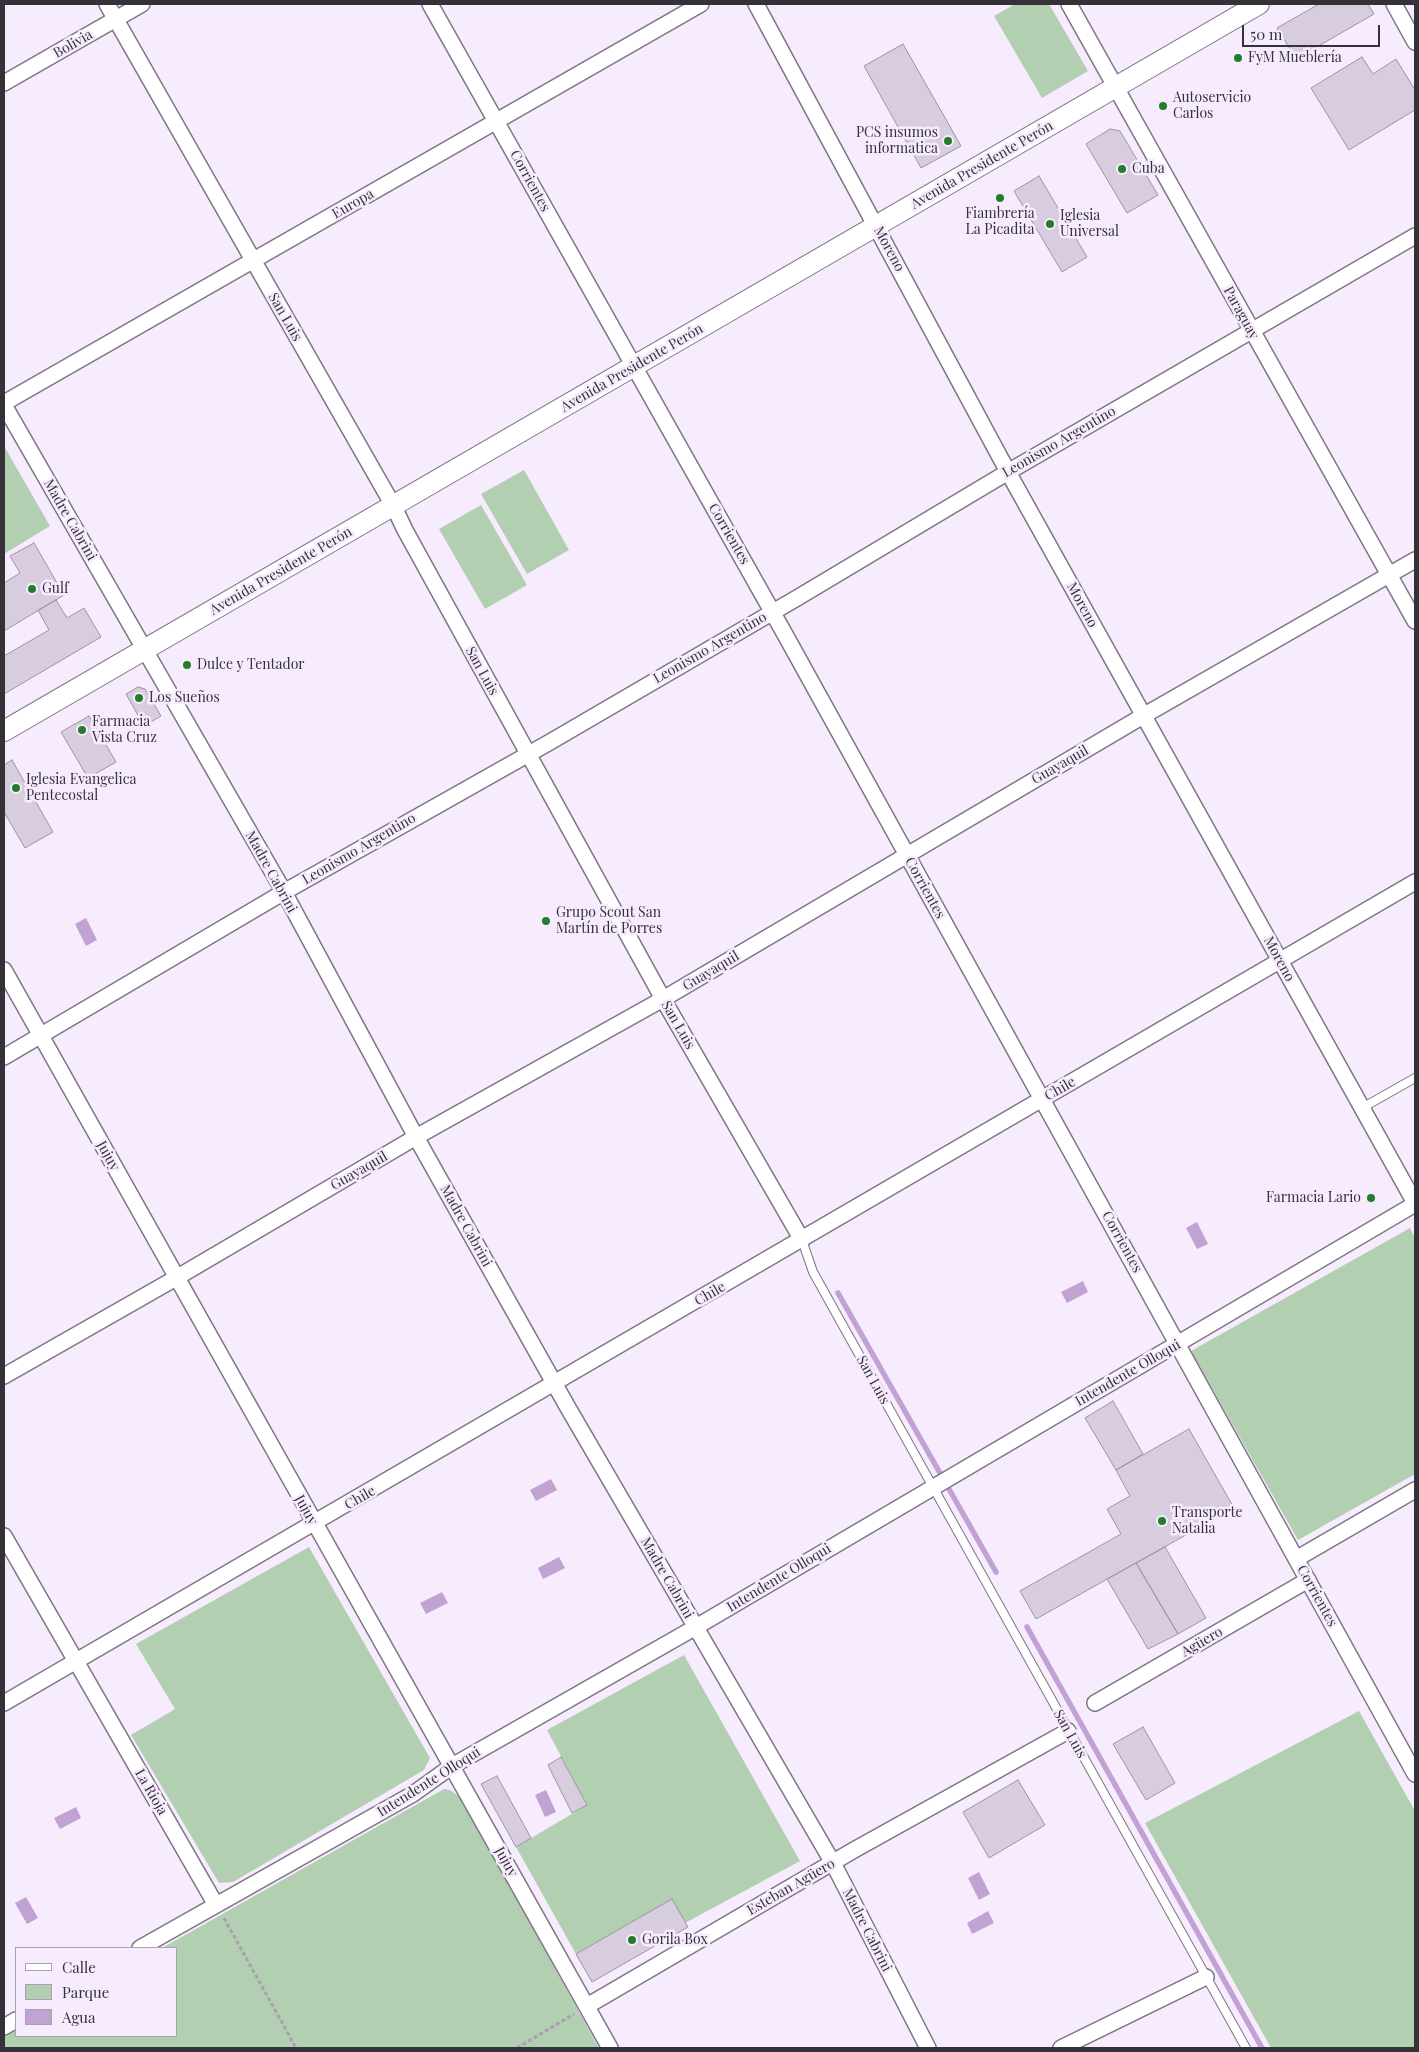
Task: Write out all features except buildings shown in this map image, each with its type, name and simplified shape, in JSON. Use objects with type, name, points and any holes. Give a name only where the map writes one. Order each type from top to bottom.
[{"type":"main road","name":"Avenida Presidente Perón","points":[[4,731],[394,507],[1259,4]]},
{"type":"street","name":"San Luis","points":[[108,4],[394,507],[527,754],[663,999],[802,1240]]},
{"type":"street","name":"Bolivia","points":[[4,84],[142,4]]},
{"type":"street","name":"Corrientes","points":[[430,4],[773,612],[1415,1774]]},
{"type":"street","name":"Europa","points":[[4,404],[701,4]]},
{"type":"street","name":"Moreno","points":[[756,4],[1008,472],[1415,1204]]},
{"type":"street","name":"Paraguay","points":[[1069,4],[1415,621]]},
{"type":"street","points":[[1394,4],[1415,42]]},
{"type":"street","name":"Leonismo Argentino","points":[[4,1057],[284,892],[773,612],[1008,472],[1415,236]]},
{"type":"street","name":"Madre Cabrini","points":[[4,404],[284,892],[416,1137],[555,1383],[833,1863],[928,2048]]},
{"type":"street","name":"Guayaquil","points":[[4,1376],[176,1278],[416,1137],[663,999],[1143,716],[1415,560]]},
{"type":"street","name":"Chile","points":[[4,1704],[1415,882]]},
{"type":"street","name":"Jujuy","points":[[4,970],[610,2048]]},
{"type":"street","name":"Intendente Olloqui","points":[[142,1947],[413,1794],[452,1766],[696,1627],[1415,1204]]},
{"type":"street","points":[[1296,1559],[1415,1490]]},
{"type":"street","name":"La Rioja","points":[[4,1536],[216,1905]]},
{"type":"street","name":"Agüero","points":[[1096,1703],[1308,1580]]},
{"type":"street","name":"Esteban Agüero","points":[[587,2006],[833,1863],[1068,1731]]},
{"type":"street","points":[[1061,2048],[1206,1978]]},
{"type":"street","points":[[4,2027],[15,2021]]},
{"type":"lane","points":[[1362,1108],[1415,1078]]},
{"type":"lane","name":"San Luis","points":[[802,1240],[813,1272],[1246,2048]]},
{"type":"path","points":[[216,1905],[296,2048]]},
{"type":"path","points":[[517,2048],[587,2006]]},
{"type":"green space","points":[[1015,4],[1049,4],[1088,71],[1042,98],[994,16]]},
{"type":"green space","points":[[4,446],[50,526],[4,554]]},
{"type":"green space","points":[[524,470],[569,550],[527,574],[481,494]]},
{"type":"green space","points":[[481,505],[527,585],[485,609],[439,529]]},
{"type":"green space","points":[[1410,1228],[1415,1238],[1415,1474],[1298,1540],[1191,1351]]},
{"type":"green space","points":[[309,1547],[430,1758],[424,1770],[233,1882],[219,1883],[131,1735],[175,1709],[136,1644]]},
{"type":"green space","points":[[684,1655],[800,1861],[685,1923],[671,1900],[576,1954],[516,1847],[587,1805],[547,1730]]},
{"type":"green space","points":[[1359,1711],[1415,1811],[1415,2048],[1271,2048],[1145,1823]]},
{"type":"green space","points":[[444,1789],[450,1790],[461,1798],[599,2048],[4,2048],[4,2037],[15,2031],[15,2037],[178,2037],[178,1947],[164,1947]]},
{"type":"water","points":[[86,918],[97,940],[86,946],[75,924]]},
{"type":"water","points":[[1197,1222],[1208,1244],[1197,1249],[1186,1228]]},
{"type":"water","points":[[1083,1281],[1088,1292],[1067,1303],[1061,1292]]},
{"type":"water","points":[[551,1479],[557,1490],[536,1501],[530,1490]]},
{"type":"water","points":[[559,1557],[565,1568],[543,1579],[538,1568]]},
{"type":"water","points":[[442,1592],[448,1603],[426,1614],[420,1603]]},
{"type":"water","points":[[546,1790],[556,1812],[545,1817],[535,1795]]},
{"type":"water","points":[[76,1807],[81,1818],[60,1829],[54,1818]]},
{"type":"water","points":[[979,1872],[990,1894],[979,1900],[968,1878]]},
{"type":"water","points":[[26,1897],[38,1918],[27,1924],[15,1903]]},
{"type":"water","points":[[988,1911],[994,1923],[972,1934],[967,1923]]},
{"type":"waterway","points":[[838,1293],[996,1572]]},
{"type":"waterway","points":[[1027,1627],[1262,2048]]},
{"type":"place","name":"FyM Mueblería","points":[[1238,58]]},
{"type":"place","name":"Autoservicio Carlos","points":[[1163,106]]},
{"type":"place","name":"PCS insumos informatica","points":[[948,141]]},
{"type":"place","name":"Cuba","points":[[1122,169]]},
{"type":"place","name":"Fiambrería La Picadita","points":[[1000,198]]},
{"type":"place","name":"Iglesia Universal","points":[[1050,224]]},
{"type":"place","name":"Gulf","points":[[32,589]]},
{"type":"place","name":"Dulce y Tentador","points":[[187,665]]},
{"type":"place","name":"Los Sueños","points":[[139,698]]},
{"type":"place","name":"Farmacia Vista Cruz","points":[[82,730]]},
{"type":"place","name":"Iglesia Evangelica Pentecostal","points":[[16,788]]},
{"type":"place","name":"Grupo Scout San Martín de Porres","points":[[546,921]]},
{"type":"place","name":"Farmacia Lario","points":[[1371,1198]]},
{"type":"place","name":"Transporte Natalia","points":[[1162,1521]]},
{"type":"place","name":"Gorila Box","points":[[632,1940]]}]
